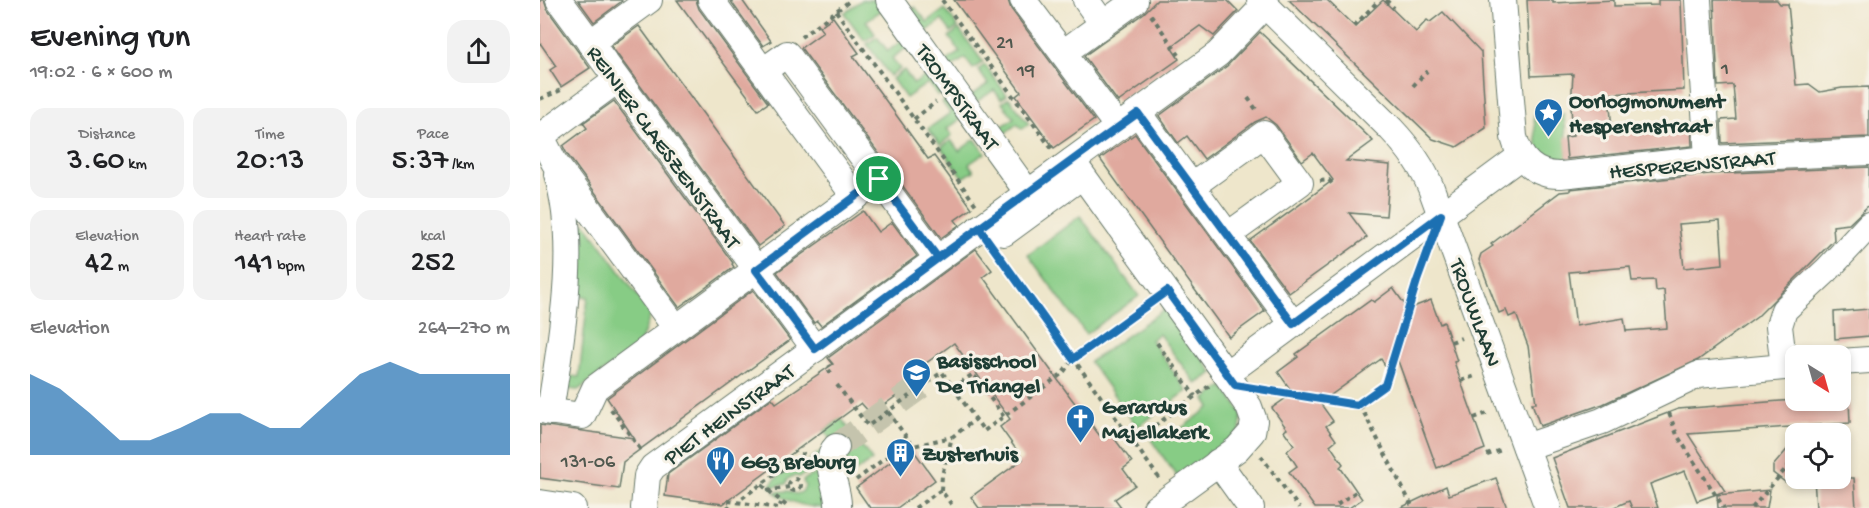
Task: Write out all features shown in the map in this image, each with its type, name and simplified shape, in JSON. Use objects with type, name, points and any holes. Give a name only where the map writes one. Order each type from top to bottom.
[{"type":"street","name":"REINIER CLAESZENSTRAAT","points":[[559,0],[821,360]]},
{"type":"street","points":[[590,43],[649,0]]},
{"type":"street","points":[[711,0],[855,197]]},
{"type":"street","name":"TROMPSTRAAT","points":[[890,0],[1029,193]]},
{"type":"street","points":[[1023,0],[1063,53],[1192,186],[1293,324]]},
{"type":"street","points":[[1086,0],[1103,24]]},
{"type":"street","points":[[1231,379],[1293,324],[1521,156],[1515,144],[1512,129],[1503,0]]},
{"type":"street","points":[[1698,0],[1708,159]]},
{"type":"street","points":[[1063,53],[1135,1]]},
{"type":"street","name":"PIET HEINSTRAAT","points":[[644,508],[647,476],[653,467],[821,360],[938,258],[1029,193],[1073,168],[1128,120],[1224,48],[1262,3]]},
{"type":"street","name":"TROUWLAAN","points":[[1262,3],[1407,147],[1426,176],[1548,508]]},
{"type":"street","points":[[763,71],[786,54],[938,258]]},
{"type":"street","points":[[617,80],[541,136],[554,162],[676,328]]},
{"type":"street","points":[[1192,186],[1264,134],[1300,183],[1228,236]]},
{"type":"street","name":"HESPERENSTRAAT","points":[[1521,156],[1536,171],[1551,175],[1708,159],[1869,152]]},
{"type":"street","points":[[554,162],[562,190],[566,219],[566,283],[563,324],[545,411],[582,416],[595,388],[879,179]]},
{"type":"street","points":[[983,225],[1004,233],[1073,168],[1231,379],[1252,414],[1253,426],[1248,438],[1237,449],[1164,502]]},
{"type":"street","points":[[1785,348],[1779,326],[1784,310],[1827,270],[1869,225]]},
{"type":"street","points":[[1851,361],[1869,360]]},
{"type":"street","points":[[1526,447],[1602,421],[1698,375],[1785,367]]},
{"type":"street","points":[[836,447],[831,452],[830,462],[838,491],[838,508]]},
{"type":"street","points":[[1218,462],[1251,508]]},
{"type":"street","points":[[540,503],[573,508]]},
{"type":"path","points":[[786,54],[786,47],[851,0]]},
{"type":"path","points":[[942,0],[1073,168]]},
{"type":"path","points":[[1354,26],[1379,0]]},
{"type":"path","points":[[1386,0],[1394,8]]},
{"type":"path","points":[[1135,1],[1142,3],[1193,72]]},
{"type":"path","points":[[836,11],[1073,359],[1133,442],[1164,502]]},
{"type":"path","points":[[1413,86],[1427,71]]},
{"type":"path","points":[[1360,405],[1385,385],[1414,289],[1441,215]]},
{"type":"path","points":[[837,385],[868,426],[942,372],[984,431],[1063,373],[1073,359],[1167,291]]},
{"type":"path","points":[[1157,343],[1195,396]]},
{"type":"path","points":[[821,360],[831,376]]},
{"type":"path","points":[[953,388],[973,374],[1004,417]]},
{"type":"path","points":[[1133,442],[1195,396],[1231,379],[1360,405]]},
{"type":"path","points":[[595,388],[653,467]]},
{"type":"path","points":[[1662,393],[1677,435],[1724,508]]},
{"type":"path","points":[[1360,405],[1413,508]]},
{"type":"path","points":[[888,412],[913,446],[952,437],[976,419]]},
{"type":"path","points":[[952,437],[942,475],[941,490],[954,508]]},
{"type":"path","points":[[1248,438],[1299,508]]},
{"type":"path","points":[[851,484],[903,445]]},
{"type":"path","points":[[742,498],[801,456],[803,453],[801,448]]},
{"type":"path","points":[[1752,508],[1785,470]]},
{"type":"path","points":[[762,484],[767,491],[789,508]]},
{"type":"path","points":[[767,491],[789,487]]},
{"type":"path","points":[[915,508],[941,490]]},
{"type":"path","points":[[1337,505],[1357,491]]},
{"type":"path","points":[[729,505],[779,508],[781,502]]},
{"type":"green space","points":[[862,0],[879,0],[885,8],[866,21],[875,34],[865,41],[844,13]]},
{"type":"green space","points":[[915,7],[927,22],[945,9],[958,27],[951,32],[942,20],[926,32],[910,11]]},
{"type":"green space","points":[[959,29],[983,62],[973,69],[965,58],[951,68],[946,61],[960,52],[949,37]]},
{"type":"green space","points":[[877,37],[888,51],[903,40],[908,47],[892,58],[900,69],[890,76],[867,44]]},
{"type":"green space","points":[[985,65],[1007,95],[1001,99],[994,90],[976,102],[971,96],[988,84],[978,70]]},
{"type":"green space","points":[[904,70],[914,84],[929,73],[943,92],[938,96],[928,83],[906,98],[892,79]]},
{"type":"green space","points":[[947,98],[962,118],[947,129],[952,135],[940,145],[928,129],[950,113],[942,102]]},
{"type":"green space","points":[[1009,98],[1029,124],[1022,129],[1017,124],[1001,136],[997,130],[1014,118],[1002,103]]},
{"type":"green space","points":[[1564,114],[1568,163],[1553,164],[1547,161],[1539,150],[1534,116]]},
{"type":"green space","points":[[975,139],[985,153],[969,164],[974,171],[963,178],[941,148],[951,140],[959,151]]},
{"type":"green space","points":[[1080,216],[1139,296],[1086,334],[1028,255]]},
{"type":"green space","points":[[585,223],[651,314],[639,346],[578,390],[560,388],[562,375],[579,377],[588,297],[572,295],[575,230]]},
{"type":"green space","points":[[1166,308],[1213,373],[1196,384],[1159,334],[1151,340],[1187,391],[1137,427],[1090,362]]},
{"type":"green space","points":[[1223,386],[1242,413],[1240,431],[1179,479],[1151,440],[1161,433],[1167,439],[1210,407],[1205,399]]},
{"type":"green space","points":[[841,418],[872,460],[855,472],[824,431]]},
{"type":"green space","points":[[824,449],[830,508],[801,505],[774,492],[788,491],[796,494],[802,492],[805,486],[803,481],[816,472],[808,461]]},
{"type":"green space","points":[[803,465],[807,469],[806,473],[800,477],[793,476],[786,484],[770,487],[780,475]]},
{"type":"building","points":[[540,0],[544,0],[547,9],[590,68],[561,87],[550,70],[556,66],[540,43]]},
{"type":"building","points":[[578,0],[621,0],[622,1],[594,22]]},
{"type":"building","points":[[677,0],[696,0],[699,9],[768,103],[758,110]]},
{"type":"building","points":[[730,0],[742,0],[771,41],[763,46]]},
{"type":"building","points":[[954,0],[1008,0],[1011,9],[1094,120],[1054,148],[1016,96],[1021,92]]},
{"type":"building","points":[[1157,0],[1227,0],[1238,11],[1214,36],[1200,26],[1171,47],[1179,59],[1118,102],[1084,56],[1144,13]]},
{"type":"building","points":[[1289,0],[1327,0],[1355,27],[1383,0],[1416,32],[1427,20],[1430,22],[1443,12],[1481,52],[1486,128],[1457,147],[1433,139]]},
{"type":"building","points":[[1527,0],[1553,0],[1553,3],[1614,0],[1614,6],[1658,5],[1658,0],[1681,0],[1684,90],[1609,94],[1612,130],[1691,123],[1692,146],[1567,159],[1565,137],[1573,136],[1571,107],[1573,74],[1531,76]]},
{"type":"building","points":[[1714,0],[1777,0],[1780,4],[1788,4],[1796,85],[1809,84],[1820,92],[1869,87],[1869,137],[1722,143],[1721,120],[1736,119],[1733,85],[1718,86]]},
{"type":"building","points":[[833,17],[859,53],[853,56],[928,159],[934,156],[972,208],[955,220],[959,225],[941,238],[801,48],[823,32],[819,27]]},
{"type":"building","points":[[639,26],[785,226],[758,246],[611,46]]},
{"type":"building","points":[[1260,32],[1373,141],[1346,161],[1390,165],[1386,216],[1349,213],[1367,237],[1289,293],[1250,241],[1333,180],[1313,153],[1302,161],[1276,125],[1266,117],[1255,122],[1204,159],[1187,136],[1178,143],[1159,116],[1227,66]]},
{"type":"building","points":[[614,101],[733,263],[734,267],[679,307],[563,146],[587,128],[583,123]]},
{"type":"building","points":[[1135,134],[1265,311],[1229,337],[1100,159]]},
{"type":"building","points":[[1869,167],[1869,205],[1849,224],[1833,226],[1834,240],[1757,317],[1698,360],[1603,404],[1540,426],[1532,403],[1536,403],[1528,346],[1516,314],[1509,317],[1506,310],[1499,313],[1479,260],[1481,254],[1560,192],[1709,174]],"holes":[[[1720,221],[1723,264],[1684,268],[1679,224]],[[1630,267],[1632,281],[1655,280],[1656,291],[1664,290],[1667,328],[1626,331],[1624,318],[1576,326],[1569,272]]]},
{"type":"building","points":[[863,211],[878,232],[892,222],[917,256],[821,326],[817,321],[814,323],[777,272]]},
{"type":"building","points":[[976,249],[992,270],[983,277],[1071,398],[1103,440],[1111,434],[1132,462],[1123,469],[1135,485],[1115,499],[1122,508],[979,508],[971,497],[1023,459],[1000,427],[1010,419],[954,343],[918,369],[923,377],[871,414],[861,403],[723,504],[665,496],[668,474],[772,398],[776,403],[833,364],[828,358]]},
{"type":"building","points":[[1393,288],[1408,309],[1431,300],[1440,324],[1444,322],[1457,361],[1454,362],[1485,449],[1437,468],[1394,350],[1388,370],[1381,359],[1320,403],[1333,421],[1326,426],[1336,440],[1330,445],[1343,464],[1340,467],[1362,499],[1349,508],[1315,508],[1289,472],[1297,466],[1287,451],[1294,445],[1284,431],[1287,429],[1272,408],[1293,393],[1278,372],[1298,357],[1296,354],[1371,300],[1374,302]]},
{"type":"building","points":[[753,290],[790,340],[623,462],[619,489],[540,478],[540,425],[634,438],[607,398]]},
{"type":"building","points":[[1869,309],[1869,336],[1835,339],[1834,312]]},
{"type":"building","points":[[1785,401],[1785,411],[1849,411],[1850,423],[1785,423],[1785,427],[1688,434],[1725,491],[1697,501],[1685,471],[1650,484],[1658,508],[1632,508],[1629,501],[1612,508],[1570,508],[1552,458],[1678,409]]},
{"type":"building","name":"Zusterhuis","points":[[911,447],[935,480],[897,508],[870,508],[856,488]]},
{"type":"building","points":[[1785,452],[1785,482],[1773,473],[1773,466]]},
{"type":"building","points":[[1496,478],[1507,508],[1400,508],[1446,486],[1449,495]]},
{"type":"building","points":[[1851,478],[1854,478],[1856,508],[1816,508],[1815,489],[1851,489]]},
{"type":"building","points":[[1770,490],[1767,508],[1718,508],[1717,495]]},
{"type":"tunnel","points":[[836,447],[922,385]]},
{"type":"place","name":"Oorlogmonument Hesperenstraat","points":[[1548,138]]},
{"type":"place","name":"Basisschool De Triangel","points":[[916,398]]},
{"type":"place","name":"Gerardus Majellakerk","points":[[1081,444]]},
{"type":"place","name":"Zusterhuis","points":[[901,478]]},
{"type":"place","name":"GGz Breburg","points":[[720,486]]},
{"type":"route","points":[[879,179],[756,270],[815,349],[979,228],[1073,359],[1167,291],[1235,385],[1357,405],[1385,385],[1417,281],[1441,215],[1293,324],[1138,113],[1065,167],[979,228],[938,258],[879,179]]}]
